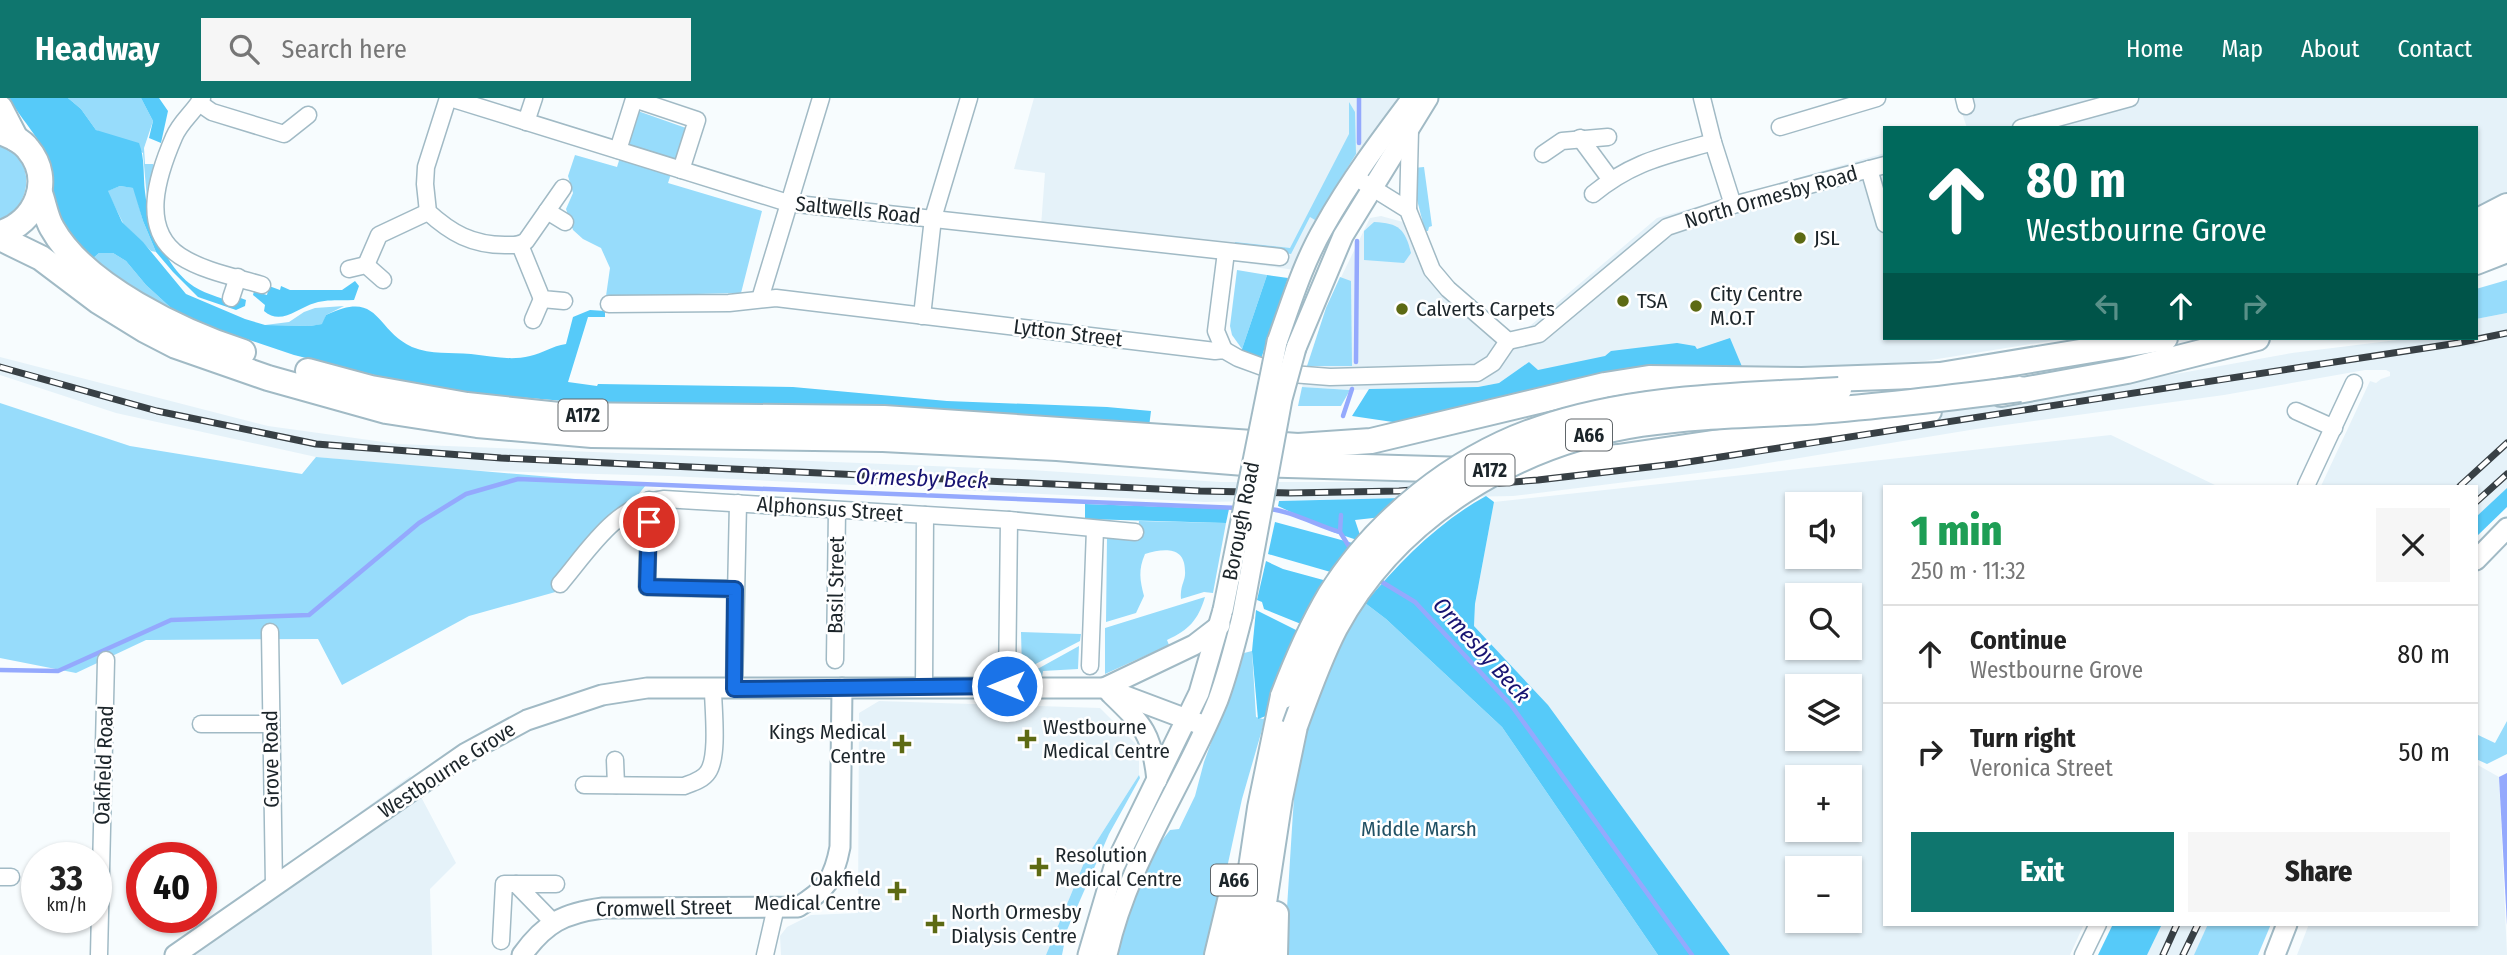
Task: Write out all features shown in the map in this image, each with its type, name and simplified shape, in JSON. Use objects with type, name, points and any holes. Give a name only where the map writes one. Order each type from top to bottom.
[{"type":"main road","points":[[0,108],[8,135],[28,149],[36,162],[40,177],[40,193],[34,208],[24,221],[0,235]]},
{"type":"main road","name":"A172","points":[[40,193],[52,227],[76,258],[108,284],[163,320],[217,344],[275,363],[371,388],[467,405],[559,415],[884,418],[1298,446],[1371,440],[1649,377],[1802,380],[1942,374]]},
{"type":"main road","points":[[2478,221],[2507,206]]},
{"type":"main road","points":[[2478,241],[2507,230]]},
{"type":"main road","name":"A172","points":[[0,235],[41,258],[98,301],[145,330],[201,356],[386,411],[477,425],[592,435],[909,440],[1057,448],[1257,464],[1512,470],[1721,443],[1932,411],[2020,389]]},
{"type":"main road","points":[[2478,261],[2507,250]]},
{"type":"main road","points":[[2478,274],[2507,265]]},
{"type":"main road","name":"A66","points":[[1256,955],[1283,696],[1299,654],[1331,594],[1361,554],[1393,520],[1434,485],[1482,453],[1539,429],[1596,414],[1652,404],[1724,396],[1839,390],[2153,340]]},
{"type":"main road","name":"A66","points":[[1238,955],[1270,803],[1312,679],[1336,628],[1365,581],[1409,533],[1448,501],[1483,478],[1532,454],[1586,435],[1641,424],[1717,416],[1806,412],[2020,389],[2127,371],[2249,340]]},
{"type":"main road","name":"A66","points":[[1217,955],[1238,864],[1270,803]]},
{"type":"main road","name":"A66","points":[[1270,803],[1275,955]]},
{"type":"street","name":"Saltwells Road","points":[[449,98],[788,203],[1280,257]]},
{"type":"street","points":[[449,98],[426,167],[425,184],[428,212],[445,228],[468,241],[491,245],[520,245],[526,241],[563,188]]},
{"type":"street","points":[[526,122],[534,98]]},
{"type":"street","points":[[760,299],[821,98]]},
{"type":"street","points":[[922,316],[933,218],[969,98]]},
{"type":"street","name":"Borough Road","points":[[1107,955],[1136,865],[1196,722],[1199,693],[1221,617],[1278,342],[1301,276],[1323,228],[1355,177],[1412,98]]},
{"type":"street","name":"Borough Road","points":[[1088,955],[1092,933],[1114,867],[1157,781],[1196,722],[1217,701],[1242,617],[1282,399],[1296,348],[1343,236],[1428,98]]},
{"type":"street","points":[[1702,98],[1733,205]]},
{"type":"street","points":[[1780,127],[1837,104],[1877,98]]},
{"type":"street","points":[[2028,126],[2130,98]]},
{"type":"street","points":[[618,150],[634,99],[697,120],[681,170]]},
{"type":"street","points":[[262,285],[178,255],[168,244],[156,222],[156,194],[174,136],[201,100],[212,113],[284,134],[294,147]]},
{"type":"street","points":[[284,134],[308,115]]},
{"type":"street","points":[[1410,130],[1408,210],[1432,270],[1448,289],[1508,341]]},
{"type":"street","points":[[1544,154],[1562,141],[1608,137]]},
{"type":"street","points":[[1580,138],[1611,180]]},
{"type":"street","points":[[1593,194],[1641,163],[1713,142]]},
{"type":"street","points":[[1877,167],[1883,210]]},
{"type":"street","name":"North Ormesby Road","points":[[1508,341],[1539,334],[1667,227],[1733,205],[1877,167]]},
{"type":"street","points":[[1355,177],[1408,210]]},
{"type":"street","points":[[547,211],[565,222]]},
{"type":"street","points":[[366,265],[379,235],[428,212]]},
{"type":"street","points":[[520,245],[542,299],[533,320]]},
{"type":"street","points":[[1224,350],[1216,331],[1226,252]]},
{"type":"street","points":[[349,269],[366,265]]},
{"type":"street","points":[[366,265],[383,280]]},
{"type":"street","points":[[231,298],[238,277]]},
{"type":"street","name":"Lytton Street","points":[[609,304],[729,303],[776,298],[1224,350],[1279,373],[1330,377],[1478,373],[1493,363],[1508,341]]},
{"type":"street","points":[[542,299],[564,300]]},
{"type":"street","points":[[2306,485],[2354,383]]},
{"type":"street","points":[[2296,411],[2334,428]]},
{"type":"street","points":[[649,500],[647,587],[735,589]]},
{"type":"street","name":"Alphonsus Street","points":[[560,584],[616,518],[649,500],[1009,520],[1135,532]]},
{"type":"street","points":[[734,689],[738,503]]},
{"type":"street","name":"Basil Street","points":[[835,660],[837,510]]},
{"type":"street","points":[[924,686],[925,515]]},
{"type":"street","points":[[1007,686],[1009,520]]},
{"type":"street","points":[[1090,666],[1095,528]]},
{"type":"street","points":[[2478,558],[2507,528]]},
{"type":"street","points":[[1104,688],[1194,645],[1221,617]]},
{"type":"street","name":"Grove Road","points":[[270,632],[274,886]]},
{"type":"street","name":"Oakfield Road","points":[[99,955],[106,660]]},
{"type":"street","name":"Westbourne Grove","points":[[175,955],[466,753],[527,720],[568,705],[613,693],[647,688],[1104,688]]},
{"type":"street","name":"Cromwell Street","points":[[522,955],[535,937],[553,922],[574,913],[603,908],[798,907],[821,892],[836,869],[840,847],[842,688]]},
{"type":"street","points":[[1104,688],[1196,722]]},
{"type":"street","points":[[1104,688],[1145,730],[1154,749],[1157,781]]},
{"type":"street","points":[[584,785],[684,786],[708,773],[713,756],[713,689]]},
{"type":"street","points":[[201,724],[270,724]]},
{"type":"street","points":[[615,760],[616,785]]},
{"type":"street","points":[[510,884],[556,884]]},
{"type":"street","points":[[510,884],[553,922]]},
{"type":"street","points":[[501,941],[510,884]]},
{"type":"street","points":[[765,955],[776,907]]},
{"type":"street","points":[[2083,955],[2097,926]]},
{"type":"street","points":[[2275,955],[2286,926]]},
{"type":"shaded area","points":[[9,98],[68,98],[81,109],[96,130],[139,143],[150,216],[159,242],[172,265],[199,290],[234,303],[238,297],[246,300],[245,306],[236,310],[198,297],[156,252],[133,188],[120,186],[108,191],[122,222],[143,242],[186,294],[265,325],[322,324],[326,315],[344,308],[357,307],[375,314],[390,331],[419,350],[515,358],[535,355],[566,344],[573,317],[590,310],[605,311],[605,317],[588,317],[568,382],[597,386],[793,387],[947,401],[1107,407],[1151,411],[1149,427],[588,403],[435,390],[294,355],[181,317],[146,285],[126,261],[113,253],[99,253],[91,260],[63,222],[56,205],[48,158]]},
{"type":"shaded area","points":[[141,98],[159,98],[168,111],[161,143],[149,138],[153,121]]},
{"type":"shaded area","points":[[1034,98],[1400,98],[1295,270],[1218,259],[1041,226],[1045,173],[1014,169]]},
{"type":"shaded area","points":[[1957,98],[2507,98],[2507,198],[2478,212],[2478,126],[1966,126]]},
{"type":"shaded area","points":[[1883,154],[1883,340],[2056,340],[1925,361],[1753,372],[1537,370],[1529,362],[1499,383],[1478,387],[1350,390],[1302,387],[1326,308],[1370,218],[1381,216],[1403,222],[1411,233],[1416,252],[1510,343],[1657,218]]},
{"type":"shaded area","points":[[1267,275],[1288,278],[1261,359],[1241,352]]},
{"type":"shaded area","points":[[355,281],[359,286],[354,300],[320,302],[277,317],[264,311],[265,305],[253,295],[254,291],[267,295],[269,286],[280,290],[281,286],[290,290],[342,290]]},
{"type":"shaded area","points":[[2507,313],[2507,488],[2478,516],[2478,485],[2321,485],[2370,381],[2376,383],[2390,376],[2390,372],[2386,370],[2365,370],[2224,395],[1976,429],[1738,468],[1513,496],[1205,502],[669,476],[458,470],[316,457],[116,413],[0,375],[0,357],[268,426],[398,444],[1030,470],[1221,482],[1407,482],[1524,474],[1743,444],[2292,353],[2397,340],[2478,340],[2478,319]]},
{"type":"shaded area","points":[[1730,338],[1743,369],[1413,425],[1352,416],[1369,389],[1478,387],[1499,383],[1529,362],[1538,370],[1605,356],[1611,351],[1677,343],[1695,346],[1697,349]]},
{"type":"shaded area","points":[[2111,435],[2215,485],[1883,485],[1883,926],[2083,926],[2070,955],[1730,955],[1548,705],[1474,626],[1475,604],[1494,502]]},
{"type":"shaded area","points":[[2507,488],[2507,507],[2478,535],[2478,515]]},
{"type":"shaded area","points":[[1486,496],[1494,502],[1475,604],[1474,626],[1548,705],[1730,955],[1658,955],[1502,727],[1386,619],[1365,603],[1421,544],[1451,518]]},
{"type":"shaded area","points":[[1401,498],[1382,517],[1355,520],[1360,541],[1333,532],[1278,506],[1279,501]]},
{"type":"shaded area","points":[[1085,504],[1229,509],[1226,523],[1085,519]]},
{"type":"shaded area","points":[[1275,522],[1356,544],[1334,573],[1268,554]]},
{"type":"shaded area","points":[[1266,561],[1283,569],[1327,581],[1301,624],[1264,609],[1262,602],[1257,600]]},
{"type":"shaded area","points":[[1256,610],[1298,631],[1266,716],[1258,719],[1252,651]]},
{"type":"shaded area","points":[[879,701],[1100,708],[1139,747],[1139,775],[1086,858],[1046,955],[781,955],[780,936],[787,927],[811,915],[858,913],[859,713]]},
{"type":"shaded area","points":[[2478,765],[2499,777],[2507,955],[2297,955],[2308,926],[2478,926]]},
{"type":"shaded area","points":[[2507,773],[2507,925],[2499,777]]},
{"type":"shaded area","points":[[410,776],[456,863],[430,889],[432,955],[188,955],[208,933],[217,933],[217,922],[221,918],[287,865]]},
{"type":"shaded area","points":[[2112,926],[2161,926],[2147,955],[2098,955]]},
{"type":"shaded area","points":[[2159,926],[2245,926],[2233,955],[2145,955]]},
{"type":"green space","points":[[68,98],[141,98],[153,121],[144,148],[145,164],[153,164],[160,173],[148,211],[143,153],[96,130],[81,109]]},
{"type":"green space","points":[[1349,102],[1355,112],[1356,154],[1315,220],[1310,217],[1291,254],[1235,246],[1235,242],[1290,248],[1349,134]]},
{"type":"green space","points":[[635,110],[686,128],[668,183],[762,211],[741,293],[606,296],[610,268],[601,248],[583,239],[573,230],[566,209],[573,193],[568,176],[575,155],[617,167]]},
{"type":"green space","points":[[0,146],[20,160],[26,182],[19,204],[11,213],[0,219]]},
{"type":"green space","points":[[1424,167],[1432,226],[1428,231],[1425,231],[1416,196],[1413,168]]},
{"type":"green space","points":[[120,186],[134,188],[143,221],[156,252],[151,251],[123,223],[107,191]]},
{"type":"green space","points":[[1374,222],[1395,226],[1403,233],[1411,253],[1404,263],[1364,260],[1364,231]]},
{"type":"green space","points":[[99,253],[113,253],[126,261],[146,285],[181,317],[132,289],[91,260]]},
{"type":"green space","points":[[1237,270],[1267,275],[1242,349],[1232,335],[1230,326]]},
{"type":"green space","points":[[1340,277],[1351,281],[1352,366],[1307,366],[1326,308]]},
{"type":"green space","points":[[2507,280],[2507,313],[2478,319],[2478,288]]},
{"type":"green space","points":[[344,306],[326,315],[323,324],[265,325],[289,322],[315,308]]},
{"type":"green space","points":[[1302,387],[1350,390],[1341,406],[1298,406]]},
{"type":"green space","points":[[0,403],[130,446],[302,474],[316,457],[646,485],[559,591],[469,616],[342,685],[318,639],[146,640],[76,673],[0,658]]},
{"type":"green space","points":[[1139,521],[1226,523],[1213,593],[1204,592],[1181,599],[1185,574],[1181,557],[1165,550],[1145,554],[1140,575],[1144,596],[1136,613],[1106,622],[1107,537],[1137,539]]},
{"type":"green space","points":[[1205,597],[1196,618],[1187,628],[1167,640],[1169,645],[1105,674],[1105,628]]},
{"type":"green space","name":"Middle Marsh","points":[[1365,603],[1386,619],[1502,727],[1658,955],[1284,955],[1296,765],[1312,713],[1336,651]]},
{"type":"green space","points":[[1021,632],[1081,634],[1080,641],[1022,671]]},
{"type":"green space","points":[[1079,646],[1078,669],[1043,671],[1042,677],[1023,677]]},
{"type":"green space","points":[[1252,651],[1256,717],[1263,719],[1266,716],[1242,799],[1208,955],[1116,955],[1121,930],[1151,855],[1170,830],[1179,829],[1195,796],[1204,762],[1244,653]]},
{"type":"green space","points":[[2507,721],[2507,754],[2487,764],[2478,760],[2478,735],[2495,743]]},
{"type":"green space","points":[[1139,775],[1140,778],[1109,834],[1067,930],[1062,955],[1046,955],[1086,858]]},
{"type":"green space","points":[[2207,926],[2270,926],[2258,955],[2194,955]]},
{"type":"waterway","points":[[1359,98],[1359,143]]},
{"type":"waterway","points":[[1356,362],[1357,241]]},
{"type":"waterway","points":[[1343,416],[1352,389]]},
{"type":"waterway","name":"Ormesby Beck","points":[[0,670],[58,671],[171,620],[309,615],[419,523],[466,494],[518,479],[1239,508]]},
{"type":"waterway","name":"Ormesby Beck","points":[[1268,509],[1285,512],[1340,532],[1353,553]]},
{"type":"waterway","points":[[1340,532],[1341,515]]},
{"type":"waterway","name":"Ormesby Beck","points":[[1377,579],[1415,602],[1511,705],[1692,955]]},
{"type":"railway","points":[[2478,339],[2507,333]]},
{"type":"railway","points":[[0,367],[157,411],[316,444],[501,458],[1290,493],[1399,491],[1538,480],[1675,464],[2473,340]]},
{"type":"railway","points":[[2461,485],[2507,443]]},
{"type":"railway","points":[[2478,500],[2507,474]]},
{"type":"railway","points":[[2163,955],[2176,926]]},
{"type":"railway","points":[[2183,955],[2197,926]]},
{"type":"place","name":"JSL","points":[[1800,238]]},
{"type":"place","name":"TSA","points":[[1623,301]]},
{"type":"place","name":"City Centre M.O.T","points":[[1696,306]]},
{"type":"place","name":"Calverts Carpets","points":[[1402,309]]},
{"type":"place","name":"Westbourne Medical Centre","points":[[1027,739]]},
{"type":"place","name":"Kings Medical Centre","points":[[902,744]]},
{"type":"place","name":"Resolution Medical Centre","points":[[1039,867]]},
{"type":"place","name":"Oakfield Medical Centre","points":[[897,891]]},
{"type":"place","name":"North Ormesby Dialysis Centre","points":[[935,924]]},
{"type":"route","points":[[649,522],[647,587],[735,589],[734,689],[1007,686]]}]
